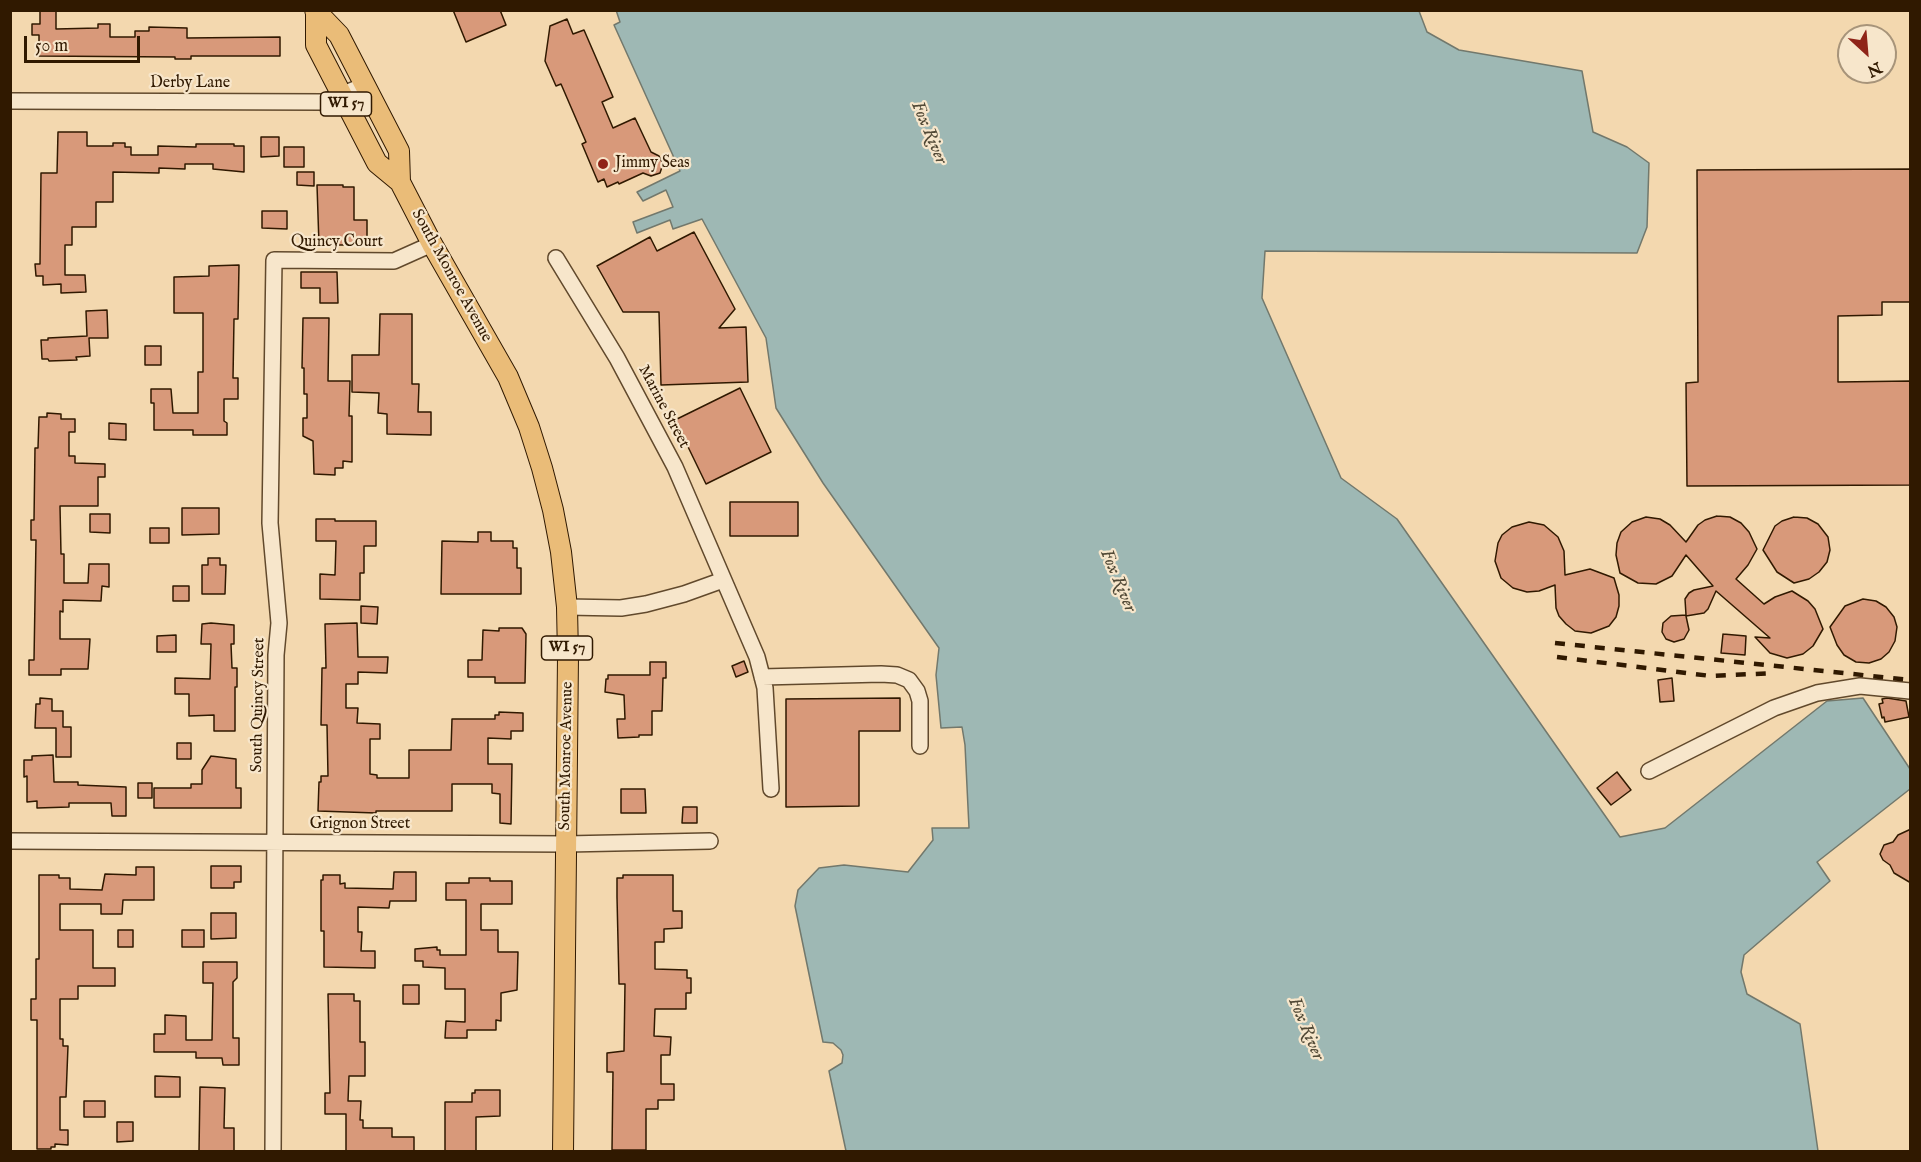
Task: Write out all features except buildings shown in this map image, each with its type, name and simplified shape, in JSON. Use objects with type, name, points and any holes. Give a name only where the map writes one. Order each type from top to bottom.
[{"type":"main road","name":"South Monroe Avenue","points":[[316,12],[339,35],[399,151],[400,182]]},
{"type":"main road","name":"South Monroe Avenue","points":[[316,12],[316,45],[376,163],[400,182],[432,244],[508,377],[529,427],[553,510],[561,552],[567,607],[563,1152]]},
{"type":"street","name":"Derby Lane","points":[[10,101],[324,102],[365,85]]},
{"type":"street","name":"Quincy Court","points":[[274,260],[394,261],[432,244]]},
{"type":"street","name":"Marine Street","points":[[556,258],[617,358],[675,467],[758,657],[765,688],[771,789]]},
{"type":"street","name":"South Quincy Street","points":[[273,1152],[276,655],[279,623],[270,523],[274,260]]},
{"type":"street","points":[[567,607],[621,608],[646,604],[723,580]]},
{"type":"street","points":[[762,677],[881,674],[897,675],[909,680],[920,700],[920,746]]},
{"type":"street","points":[[1649,771],[1774,708],[1817,693],[1860,686],[1911,691]]},
{"type":"street","name":"Grignon Street","points":[[10,841],[566,843],[710,841]]},
{"type":"water","name":"Fox River","points":[[616,10],[1419,11],[1427,32],[1459,50],[1582,71],[1593,132],[1627,147],[1649,163],[1647,227],[1637,253],[1265,251],[1262,298],[1341,478],[1397,519],[1620,837],[1665,828],[1827,701],[1863,698],[1910,769],[1910,789],[1817,862],[1830,881],[1744,955],[1741,972],[1747,994],[1800,1024],[1818,1151],[846,1151],[829,1071],[842,1063],[843,1055],[833,1043],[823,1042],[795,906],[798,890],[819,868],[844,865],[908,872],[933,840],[932,828],[969,828],[962,727],[941,728],[936,675],[939,648],[823,483],[776,408],[766,338],[702,219],[673,229],[670,220],[637,233],[633,222],[673,207],[666,190],[643,201],[637,192],[680,171],[614,25],[620,22]]},
{"type":"railway","points":[[1555,643],[1910,680]]},
{"type":"railway","points":[[1557,657],[1711,676],[1775,673]]},
{"type":"place","name":"Jimmy Seas","points":[[603,164]]}]
